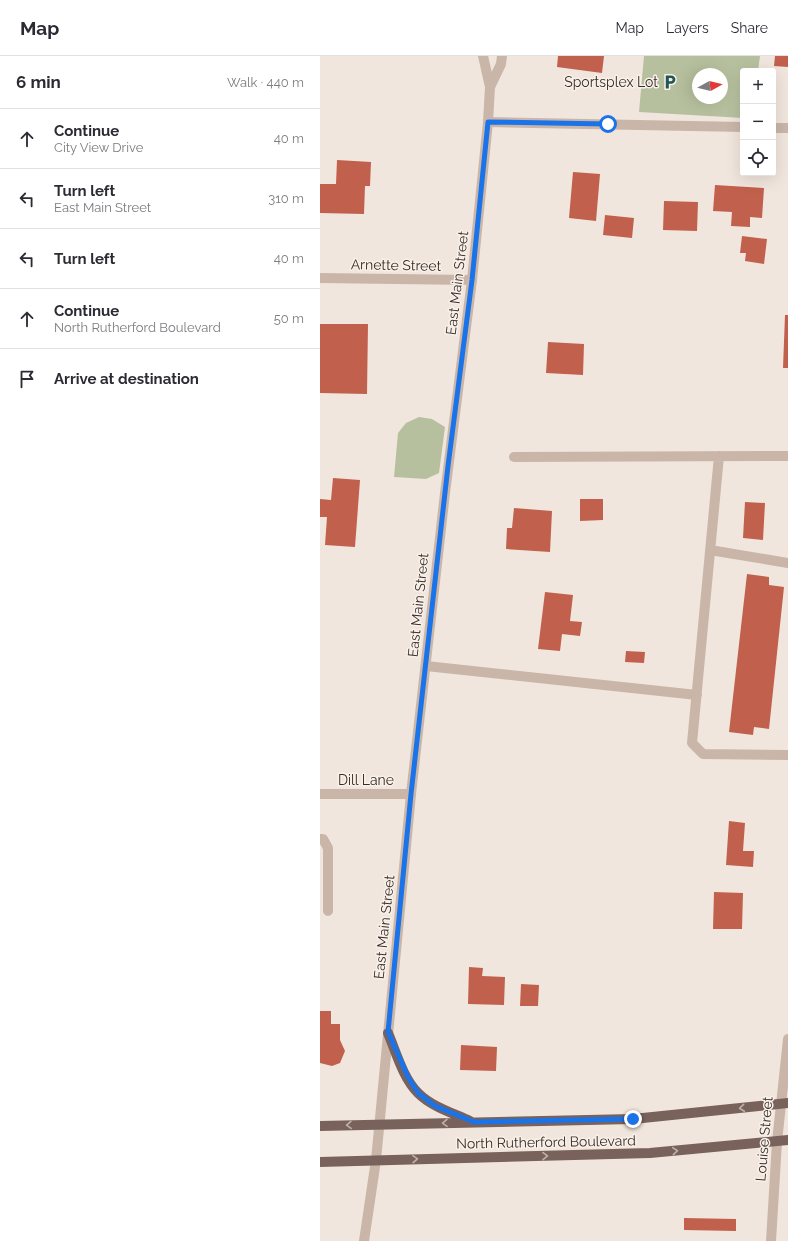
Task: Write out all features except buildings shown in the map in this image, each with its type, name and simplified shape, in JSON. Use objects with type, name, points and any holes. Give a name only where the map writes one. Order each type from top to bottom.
[{"type":"main road","points":[[388,1032],[408,1077],[418,1093],[435,1106],[474,1122]]},
{"type":"main road","name":"North Rutherford Boulevard","points":[[320,1126],[633,1119],[784,1103]]},
{"type":"main road","name":"North Rutherford Boulevard","points":[[320,1162],[650,1153],[788,1140]]},
{"type":"street","points":[[483,56],[490,87]]},
{"type":"street","name":"East Main Street","points":[[364,1241],[376,1160],[411,794],[446,480],[472,280],[488,122],[490,87],[501,64],[502,56]]},
{"type":"street","points":[[488,122],[740,127]]},
{"type":"street","points":[[776,128],[788,128]]},
{"type":"street","name":"Arnette Street","points":[[320,278],[472,280]]},
{"type":"street","points":[[719,456],[692,743],[703,754],[788,755]]},
{"type":"street","points":[[514,457],[788,456]]},
{"type":"street","points":[[710,550],[788,563]]},
{"type":"street","points":[[426,666],[697,695]]},
{"type":"street","name":"Dill Lane","points":[[320,794],[411,794]]},
{"type":"street","points":[[320,839],[323,839],[324,892],[328,911]]},
{"type":"street","name":"Louise Street","points":[[771,1241],[776,1142],[784,1103],[788,1039]]},
{"type":"green space","name":"Sportsplex Lot","points":[[644,56],[760,56],[758,68],[740,68],[740,118],[639,112]]},
{"type":"green space","points":[[419,417],[432,419],[445,427],[439,473],[426,479],[394,477],[398,433],[406,423]]},
{"type":"place","name":"Sportsplex Lot","points":[[670,82]]},
{"type":"route","points":[[608,124],[488,122],[472,280],[448,466],[411,794],[388,1032],[408,1077],[418,1093],[435,1106],[474,1122],[633,1119]]}]
